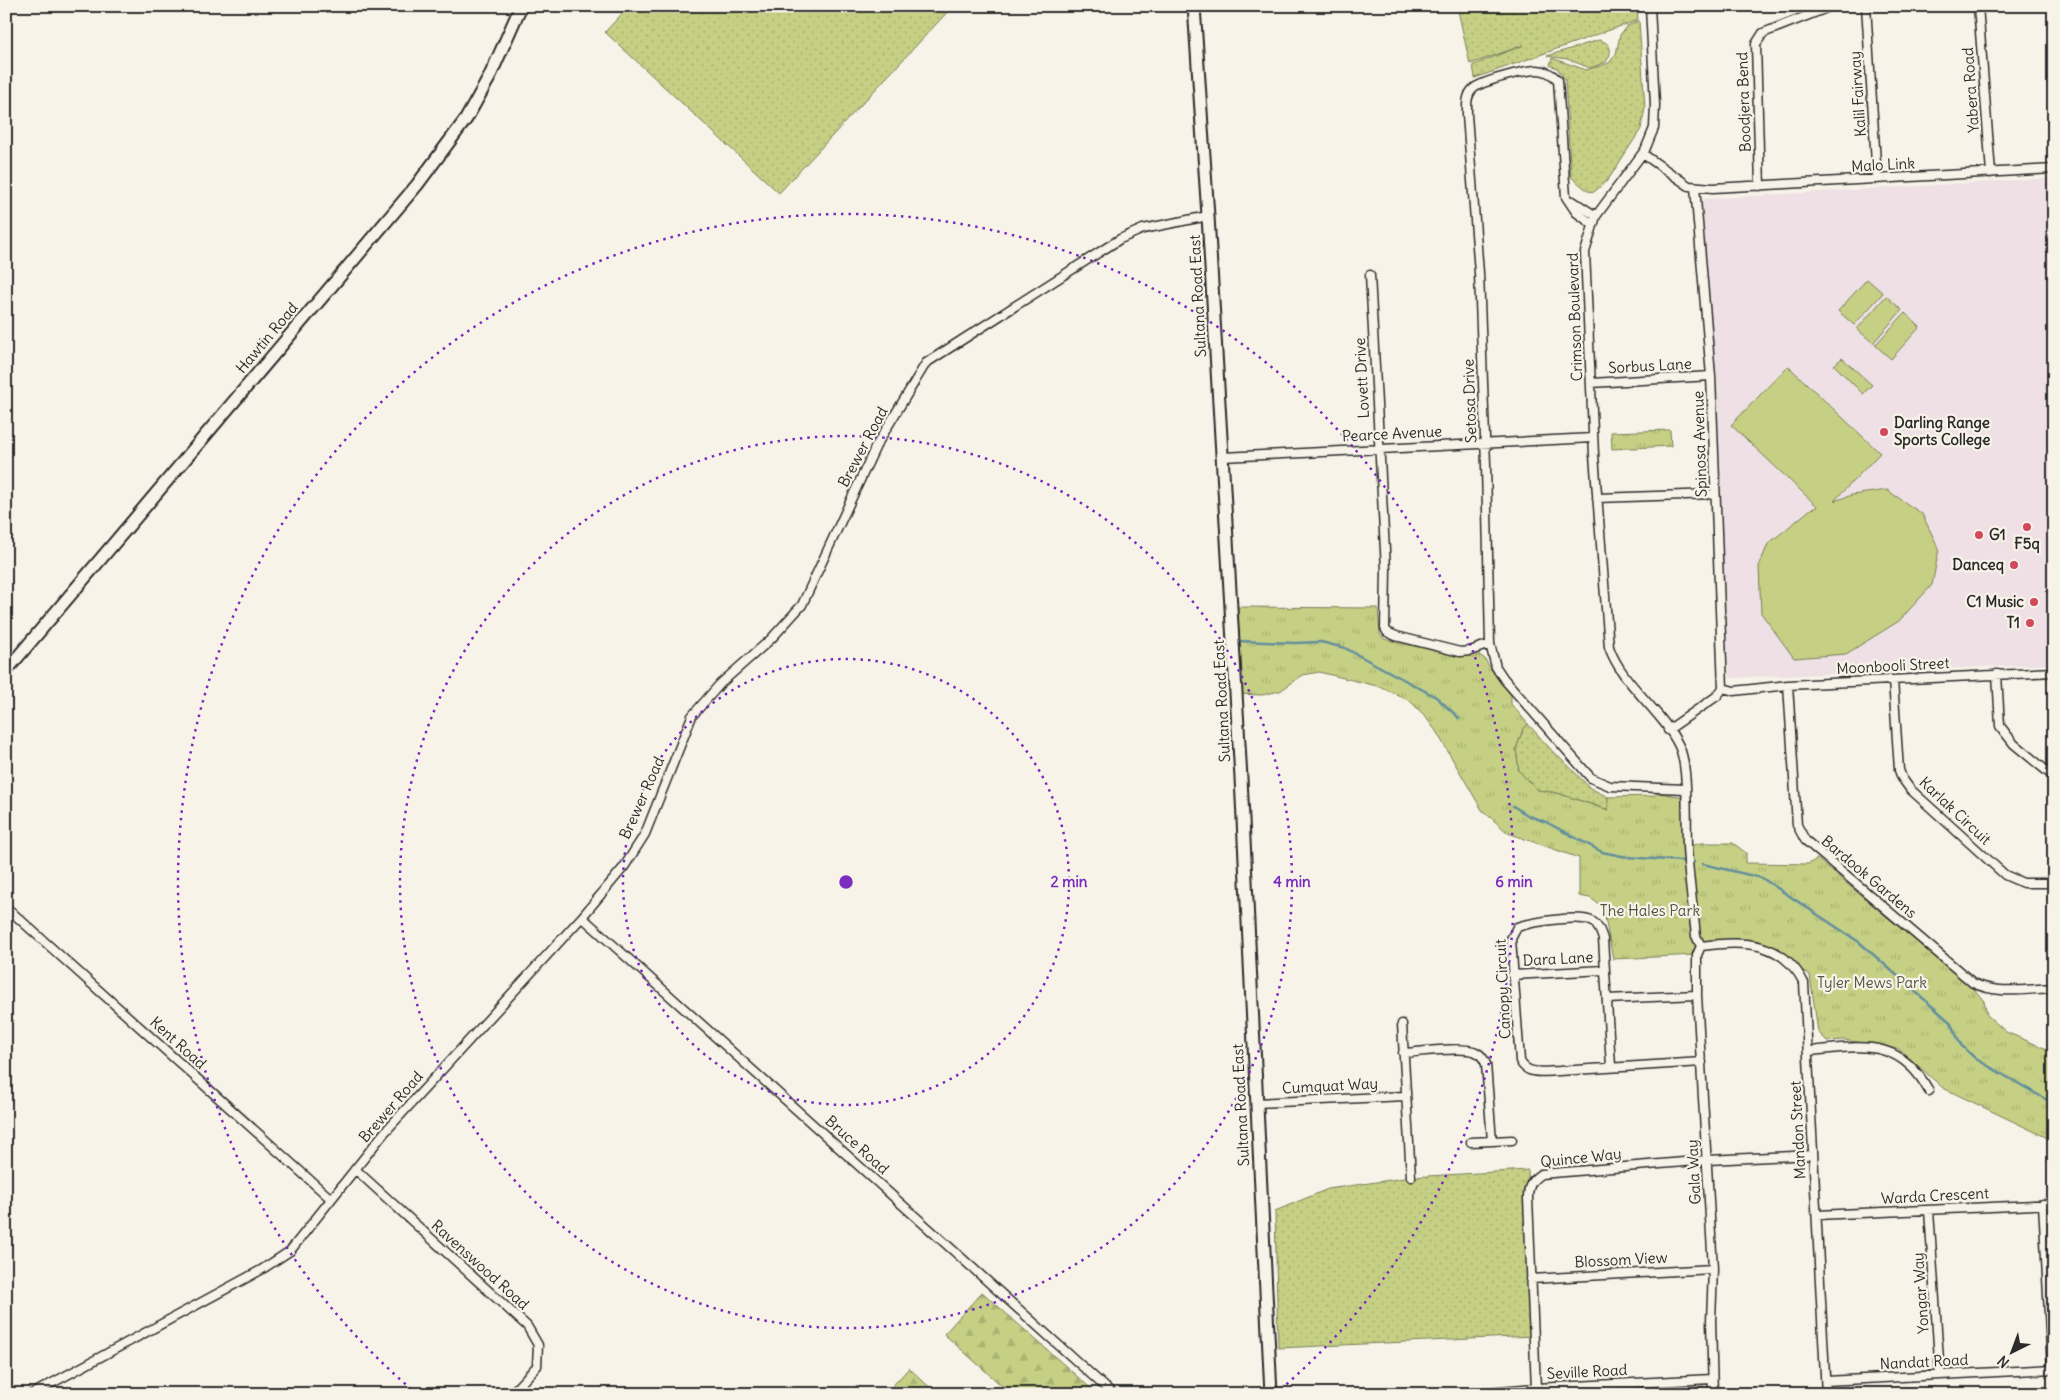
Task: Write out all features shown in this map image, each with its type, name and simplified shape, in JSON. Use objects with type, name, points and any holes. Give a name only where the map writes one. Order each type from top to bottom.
[{"type":"street","name":"Hawtin Road","points":[[6,670],[417,185],[466,119],[489,78],[521,6]]},
{"type":"street","name":"Sultana Road East","points":[[1194,6],[1241,778],[1271,1394]]},
{"type":"street","name":"Crimson Boulevard","points":[[1650,6],[1656,116],[1654,128],[1644,152],[1594,220],[1585,252],[1593,438],[1609,646],[1614,659],[1627,679],[1668,730]]},
{"type":"street","name":"Boodjera Bend","points":[[1760,186],[1756,44],[1763,33],[1832,6]]},
{"type":"street","name":"Kalil Fairway","points":[[1866,6],[1877,179]]},
{"type":"street","name":"Yabera Road","points":[[1978,6],[1990,173]]},
{"type":"street","name":"Setosa Drive","points":[[1594,220],[1574,202],[1564,184],[1558,80],[1548,72],[1537,70],[1501,77],[1474,88],[1468,96],[1467,115],[1479,273],[1490,644],[1496,667],[1504,679],[1591,778],[1610,786],[1685,789]]},
{"type":"street","points":[[1644,152],[1662,162],[1684,182],[1695,187]]},
{"type":"street","name":"Malo Link","points":[[1695,187],[1760,186],[2054,169]]},
{"type":"street","name":"Spinosa Avenue","points":[[1695,187],[1712,376],[1723,688]]},
{"type":"street","name":"Brewer Road","points":[[32,1394],[261,1270],[290,1251],[384,1133],[582,917],[624,867],[645,834],[692,716],[720,684],[771,639],[802,605],[876,446],[926,363],[1120,239],[1143,229],[1208,216]]},
{"type":"street","name":"Lovett Drive","points":[[1370,275],[1386,569],[1385,624],[1387,632],[1460,652],[1470,651],[1490,644]]},
{"type":"street","name":"Sorbus Lane","points":[[1591,383],[1712,376]]},
{"type":"street","name":"Pearce Avenue","points":[[1223,458],[1380,448],[1593,438]]},
{"type":"street","points":[[1597,498],[1715,494]]},
{"type":"street","name":"Moonbooli Street","points":[[1723,688],[1734,691],[1788,686],[2054,672]]},
{"type":"street","points":[[1997,674],[2000,726],[2014,744],[2054,777]]},
{"type":"street","name":"Karlak Circuit","points":[[1893,680],[1900,770],[1902,778],[1910,789],[2005,875],[2023,884],[2054,883]]},
{"type":"street","name":"Bardook Gardens","points":[[1788,686],[1797,825],[1806,840],[1973,983],[1984,988],[1999,991],[2054,988]]},
{"type":"street","points":[[1685,789],[1682,754],[1668,730],[1717,696],[1723,688]]},
{"type":"street","name":"Gala Way","points":[[1685,789],[1696,936],[1700,948],[1697,995],[1713,1269],[1712,1379],[1714,1394]]},
{"type":"street","name":"Kent Road","points":[[6,907],[331,1199]]},
{"type":"street","name":"Bruce Road","points":[[582,917],[1114,1394]]},
{"type":"street","name":"Canopy Circuit","points":[[1611,1066],[1603,939],[1599,928],[1593,922],[1585,919],[1571,919],[1517,927],[1511,939],[1512,975],[1520,1060],[1526,1069],[1538,1072],[1611,1066],[1702,1062]]},
{"type":"street","name":"Mandon Street","points":[[1700,948],[1726,943],[1755,944],[1773,951],[1797,969],[1804,983],[1826,1394]]},
{"type":"street","name":"Dara Lane","points":[[1512,975],[1604,970]]},
{"type":"street","points":[[1607,999],[1697,995]]},
{"type":"street","points":[[1402,1024],[1411,1177]]},
{"type":"street","points":[[1808,1051],[1869,1046],[1884,1050],[1900,1058],[1908,1065],[1922,1078],[1929,1091]]},
{"type":"street","points":[[1403,1053],[1463,1050],[1475,1051],[1483,1057],[1486,1064],[1492,1141]]},
{"type":"street","name":"Cumquat Way","points":[[1256,1103],[1405,1096]]},
{"type":"street","points":[[1471,1142],[1512,1140]]},
{"type":"street","name":"Quince Way","points":[[1536,1388],[1528,1198],[1528,1186],[1535,1177],[1541,1174],[1708,1160],[1813,1155]]},
{"type":"street","name":"Ravenswood Road","points":[[355,1169],[527,1326],[538,1345],[537,1366],[511,1394]]},
{"type":"street","points":[[2043,1204],[2053,1369]]},
{"type":"street","name":"Warda Crescent","points":[[1817,1215],[2054,1204]]},
{"type":"street","name":"Yongar Way","points":[[1929,1210],[1940,1375]]},
{"type":"street","name":"Blossom View","points":[[1531,1279],[1713,1269]]},
{"type":"street","name":"Nandat Road","points":[[1826,1381],[2053,1369]]},
{"type":"street","name":"Seville Road","points":[[1463,1394],[1536,1388],[1712,1379]]},
{"type":"shaded area","name":"Darling Range Sports College","points":[[2054,178],[2054,664],[1729,678],[1702,199]]},
{"type":"green space","points":[[629,6],[953,6],[779,193],[605,32]]},
{"type":"green space","points":[[1457,6],[1637,6],[1638,20],[1475,78],[1473,65],[1524,45],[1470,64]]},
{"type":"green space","points":[[1639,21],[1645,108],[1641,129],[1608,180],[1594,192],[1588,191],[1571,177],[1565,79],[1557,68],[1550,65],[1552,58],[1586,70],[1609,63],[1616,54],[1620,35],[1627,26]]},
{"type":"green space","points":[[1599,40],[1607,43],[1610,48],[1610,55],[1606,62],[1590,68],[1567,59],[1547,56]]},
{"type":"green space","points":[[1867,279],[1883,293],[1854,325],[1838,311]]},
{"type":"green space","points":[[1886,296],[1902,310],[1873,343],[1857,329]]},
{"type":"green space","points":[[1905,313],[1920,327],[1891,359],[1875,345]]},
{"type":"green space","points":[[1842,358],[1872,385],[1863,394],[1834,365]]},
{"type":"green space","points":[[1788,366],[1880,453],[1834,501],[1852,495],[1887,490],[1922,514],[1939,549],[1932,585],[1899,621],[1846,654],[1794,658],[1761,613],[1759,566],[1768,544],[1811,509],[1818,507],[1731,425]]},
{"type":"green space","points":[[1670,430],[1671,446],[1612,449],[1611,432]]},
{"type":"green space","points":[[1231,607],[1378,608],[1380,634],[1384,639],[1456,656],[1479,655],[1484,658],[1496,677],[1511,695],[1511,704],[1528,724],[1523,729],[1516,749],[1519,771],[1538,790],[1557,793],[1608,810],[1608,797],[1654,796],[1658,793],[1685,797],[1687,847],[1700,843],[1733,843],[1746,853],[1746,863],[1808,864],[1817,859],[1974,989],[1984,1001],[1987,1015],[2006,1032],[2054,1052],[2054,1141],[1943,1088],[1899,1049],[1844,1040],[1827,1041],[1818,1032],[1810,975],[1755,944],[1702,946],[1697,955],[1613,959],[1603,907],[1590,898],[1579,896],[1579,858],[1508,833],[1482,810],[1436,731],[1410,701],[1381,687],[1319,672],[1303,675],[1280,691],[1262,695],[1236,694]]},
{"type":"green space","points":[[1528,724],[1590,788],[1608,797],[1609,810],[1557,793],[1538,790],[1524,777],[1519,771],[1516,749],[1523,729]]},
{"type":"green space","points":[[1528,1170],[1534,1336],[1278,1348],[1275,1211],[1328,1189],[1411,1177]]},
{"type":"green space","points":[[982,1292],[1097,1394],[1011,1394],[944,1334]]},
{"type":"green space","points":[[909,1368],[937,1394],[885,1394]]},
{"type":"green space","points":[[1704,1386],[1705,1394],[1618,1394],[1618,1393]]},
{"type":"waterway","points":[[1237,641],[1321,642],[1345,648],[1436,697],[1459,718]]},
{"type":"waterway","points":[[1513,806],[1529,816],[1546,822],[1602,852],[1627,857],[1694,862]]},
{"type":"waterway","points":[[1703,864],[1762,878],[1859,942],[1950,1022],[1961,1045],[1976,1059],[2054,1104]]},
{"type":"place","name":"Darling Range Sports College","points":[[1884,432]]},
{"type":"place","name":"F5q","points":[[2027,527]]},
{"type":"place","name":"G1","points":[[1979,535]]},
{"type":"place","name":"Danceq","points":[[2014,565]]},
{"type":"place","name":"C1 Music","points":[[2034,602]]},
{"type":"place","name":"T1","points":[[2030,623]]},
{"type":"park label","name":"The Hales Park","points":[[1650,911]]},
{"type":"park label","name":"Tyler Mews Park","points":[[1872,983]]}]
